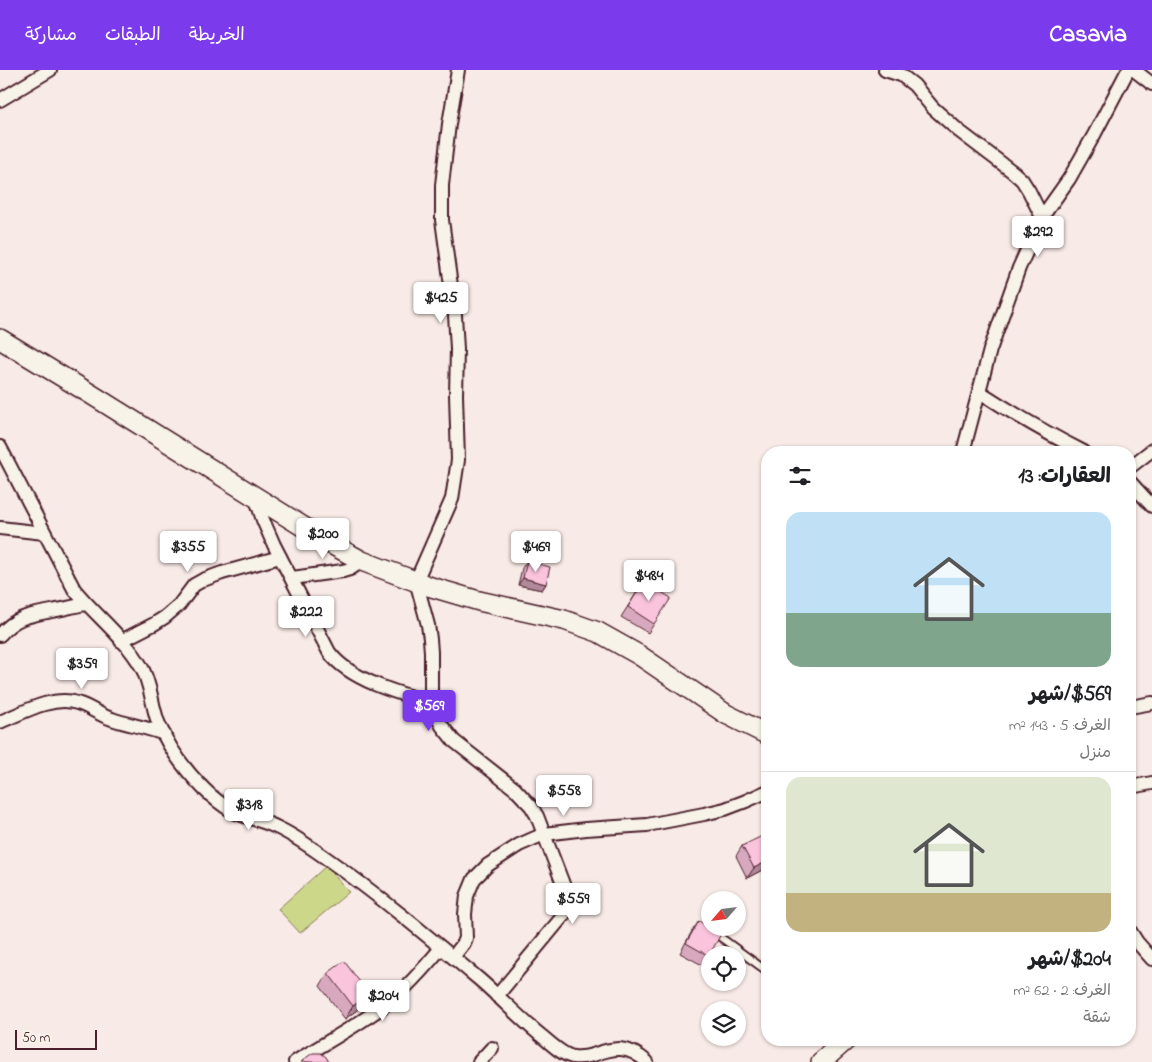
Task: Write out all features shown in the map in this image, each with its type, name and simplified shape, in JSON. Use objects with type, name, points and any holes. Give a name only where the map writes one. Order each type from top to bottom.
[{"type":"main road","points":[[0,339],[331,544],[362,561],[479,601],[564,620],[598,632],[640,655],[726,714],[761,732]]},
{"type":"main road","points":[[821,1062],[835,1046]]},
{"type":"street","points":[[0,100],[50,70]]},
{"type":"street","points":[[458,70],[443,177],[442,220],[455,315],[458,460],[452,500],[416,581],[428,625],[431,652],[431,691],[436,715],[454,741],[505,780],[531,806],[537,816],[568,896],[567,907],[563,916],[497,996]]},
{"type":"street","points":[[885,70],[901,75],[914,85],[933,108],[952,126],[1022,180],[1042,217]]},
{"type":"street","points":[[965,446],[990,350],[1019,268],[1042,217],[1073,172],[1128,70]]},
{"type":"street","points":[[1134,70],[1152,84]]},
{"type":"street","points":[[980,392],[1028,422],[1072,446]]},
{"type":"street","points":[[0,447],[74,589],[136,659],[146,677],[155,713],[169,744],[186,769],[206,791],[233,811],[288,832],[363,884],[453,957],[544,1038],[566,1054],[580,1058],[623,1048],[632,1051],[647,1062]]},
{"type":"street","points":[[1136,463],[1152,450]]},
{"type":"street","points":[[1136,489],[1152,506]]},
{"type":"street","points":[[255,496],[268,532],[280,557],[328,652],[334,659],[345,668],[383,687],[433,703]]},
{"type":"street","points":[[0,528],[44,533]]},
{"type":"street","points":[[121,640],[165,617],[178,605],[194,585],[203,580],[280,557]]},
{"type":"street","points":[[292,578],[343,571],[362,561]]},
{"type":"street","points":[[0,635],[21,618],[32,614],[86,604]]},
{"type":"street","points":[[0,722],[46,704],[67,701],[77,702],[110,718],[164,734]]},
{"type":"street","points":[[1136,706],[1152,703]]},
{"type":"street","points":[[1136,786],[1152,783]]},
{"type":"street","points":[[453,957],[466,938],[465,914],[467,896],[474,879],[488,865],[510,849],[544,834],[646,825],[725,809],[761,794]]},
{"type":"street","points":[[1136,940],[1152,959]]},
{"type":"street","points":[[295,1062],[390,1001],[441,948]]},
{"type":"street","points":[[479,1062],[492,1048]]},
{"type":"street","points":[[312,1051],[320,1062]]},
{"type":"lane","points":[[719,936],[761,967]]},
{"type":"green space","points":[[326,866],[349,892],[300,933],[278,909]]},
{"type":"building","points":[[527,561],[550,567],[546,584],[523,578]]},
{"type":"building","points":[[644,581],[671,598],[654,624],[628,607]]},
{"type":"building","points":[[761,836],[761,864],[754,868],[742,846]]},
{"type":"building","points":[[699,921],[701,922],[701,936],[720,936],[714,946],[701,946],[701,951],[686,943]]},
{"type":"building","points":[[344,961],[369,994],[353,1006],[328,973]]},
{"type":"building","points":[[313,1053],[321,1053],[329,1062],[301,1062]]}]
